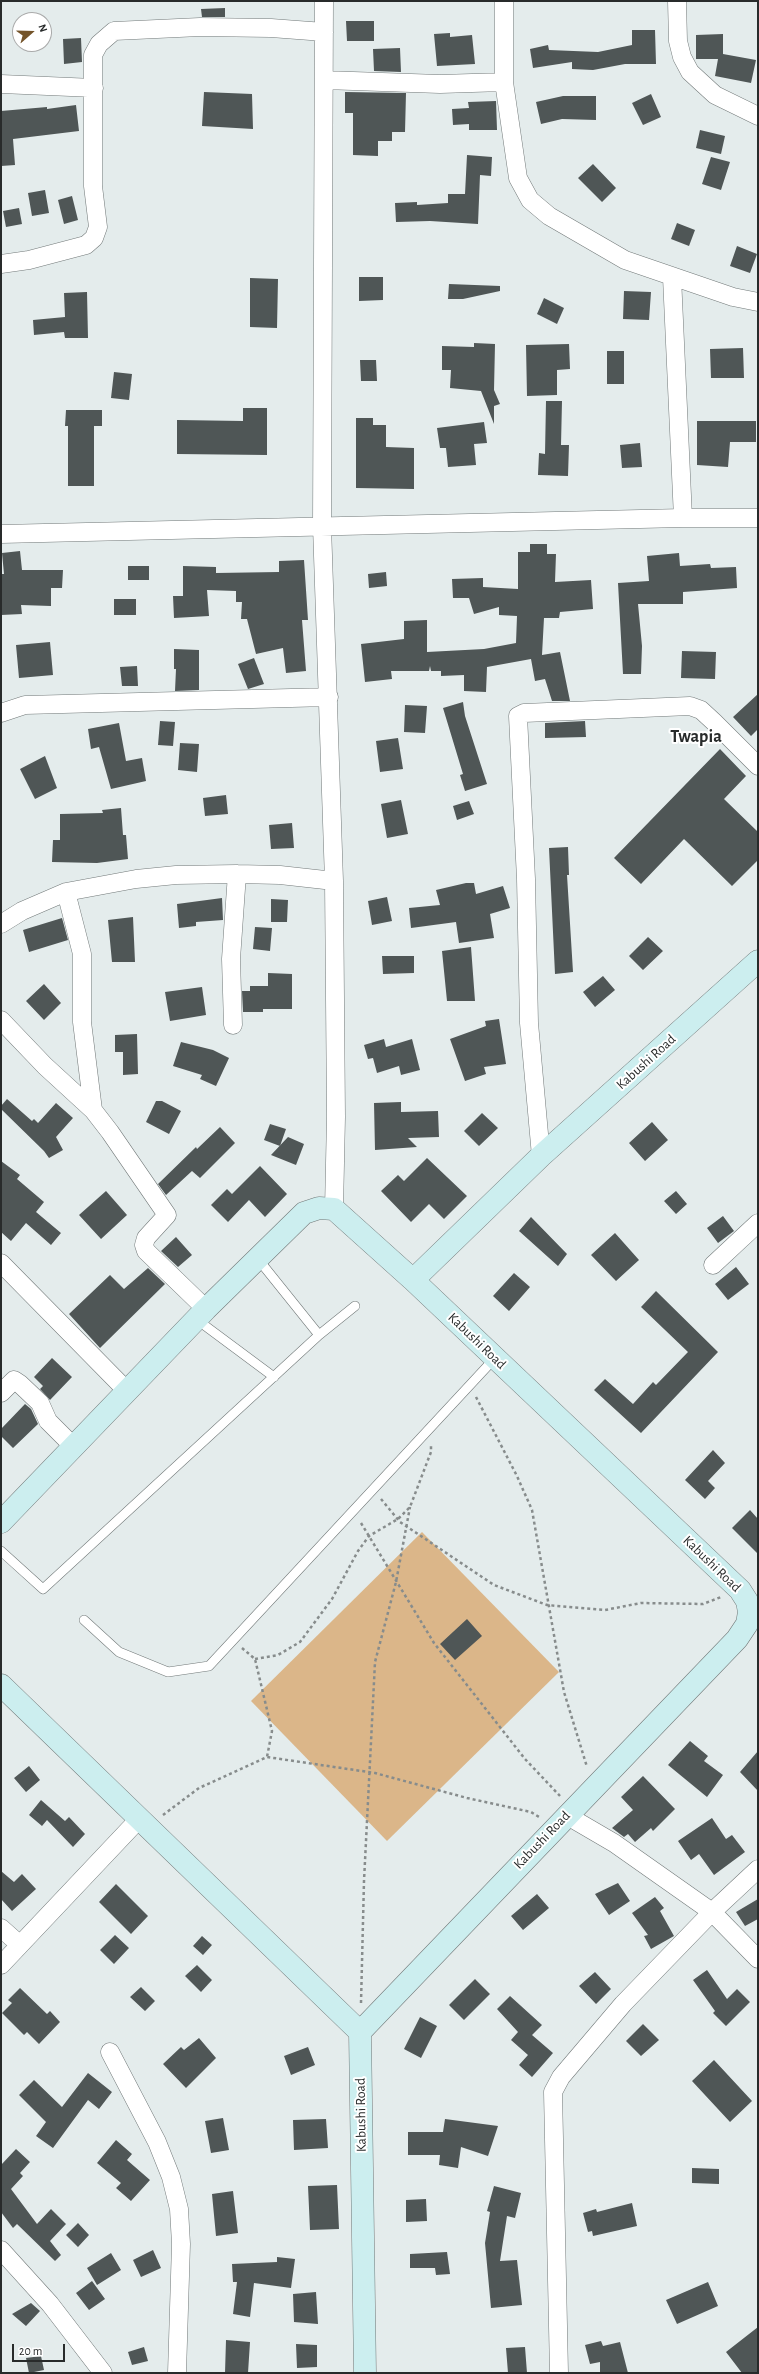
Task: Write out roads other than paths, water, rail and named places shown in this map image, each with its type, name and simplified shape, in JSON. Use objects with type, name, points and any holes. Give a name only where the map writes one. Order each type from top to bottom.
[{"type":"main road","name":"Kabushi Road","points":[[365,2373],[360,2032],[564,1817],[737,1638],[747,1624],[749,1612],[748,1597],[413,1280],[541,1156],[758,961]]},
{"type":"main road","points":[[1,1522],[201,1314],[304,1213],[319,1208],[334,1209],[413,1280]]},
{"type":"main road","points":[[1,1685],[360,2032]]},
{"type":"street","points":[[324,1],[322,526],[329,697],[334,881],[336,1117],[334,1209]]},
{"type":"street","points":[[504,1],[504,82],[518,178],[530,200],[549,216],[625,260],[734,297],[758,302]]},
{"type":"street","points":[[678,1],[678,41],[682,57],[690,72],[715,95],[758,116]]},
{"type":"street","points":[[1,264],[29,260],[86,245],[94,238],[98,227],[93,186],[93,55],[99,44],[114,32],[200,27],[324,32]]},
{"type":"street","points":[[324,80],[440,84],[504,82]]},
{"type":"street","points":[[1,84],[94,88]]},
{"type":"street","points":[[672,277],[683,518]]},
{"type":"street","points":[[1,534],[683,518],[758,518]]},
{"type":"street","points":[[1,713],[25,706],[329,697]]},
{"type":"street","points":[[541,1156],[529,1023],[526,878],[518,716],[524,713],[690,706],[701,710],[758,766]]},
{"type":"street","points":[[1,924],[29,908],[66,892],[143,878],[176,875],[237,874],[280,875],[334,881]]},
{"type":"street","points":[[233,1025],[231,959],[237,874]]},
{"type":"street","points":[[66,892],[82,954],[82,1022],[93,1110]]},
{"type":"street","points":[[1,1020],[45,1066],[93,1110],[167,1215],[146,1238],[144,1245],[146,1251],[201,1314]]},
{"type":"street","points":[[713,1265],[758,1223]]},
{"type":"street","points":[[1,1263],[127,1391]]},
{"type":"street","points":[[1,1393],[14,1380],[20,1384],[40,1403],[48,1420],[73,1446]]},
{"type":"street","points":[[564,1817],[630,1853],[712,1912],[758,1959]]},
{"type":"street","points":[[1,1965],[19,1944],[143,1822]]},
{"type":"street","points":[[559,2373],[553,2092],[561,2077],[622,2004],[712,1912],[758,1869]]},
{"type":"street","points":[[1,1928],[19,1944]]},
{"type":"street","points":[[110,2052],[157,2142],[172,2177],[179,2208],[182,2244],[177,2373]]},
{"type":"street","points":[[1,2250],[50,2304],[103,2373]]},
{"type":"lane","points":[[257,1258],[319,1335]]},
{"type":"lane","points":[[1,1551],[43,1589],[319,1335],[355,1306]]},
{"type":"lane","points":[[201,1314],[274,1377]]},
{"type":"lane","points":[[84,1620],[119,1652],[168,1672],[209,1666],[494,1358]]},
{"type":"district","name":"Twapia","points":[[696,737]]}]
